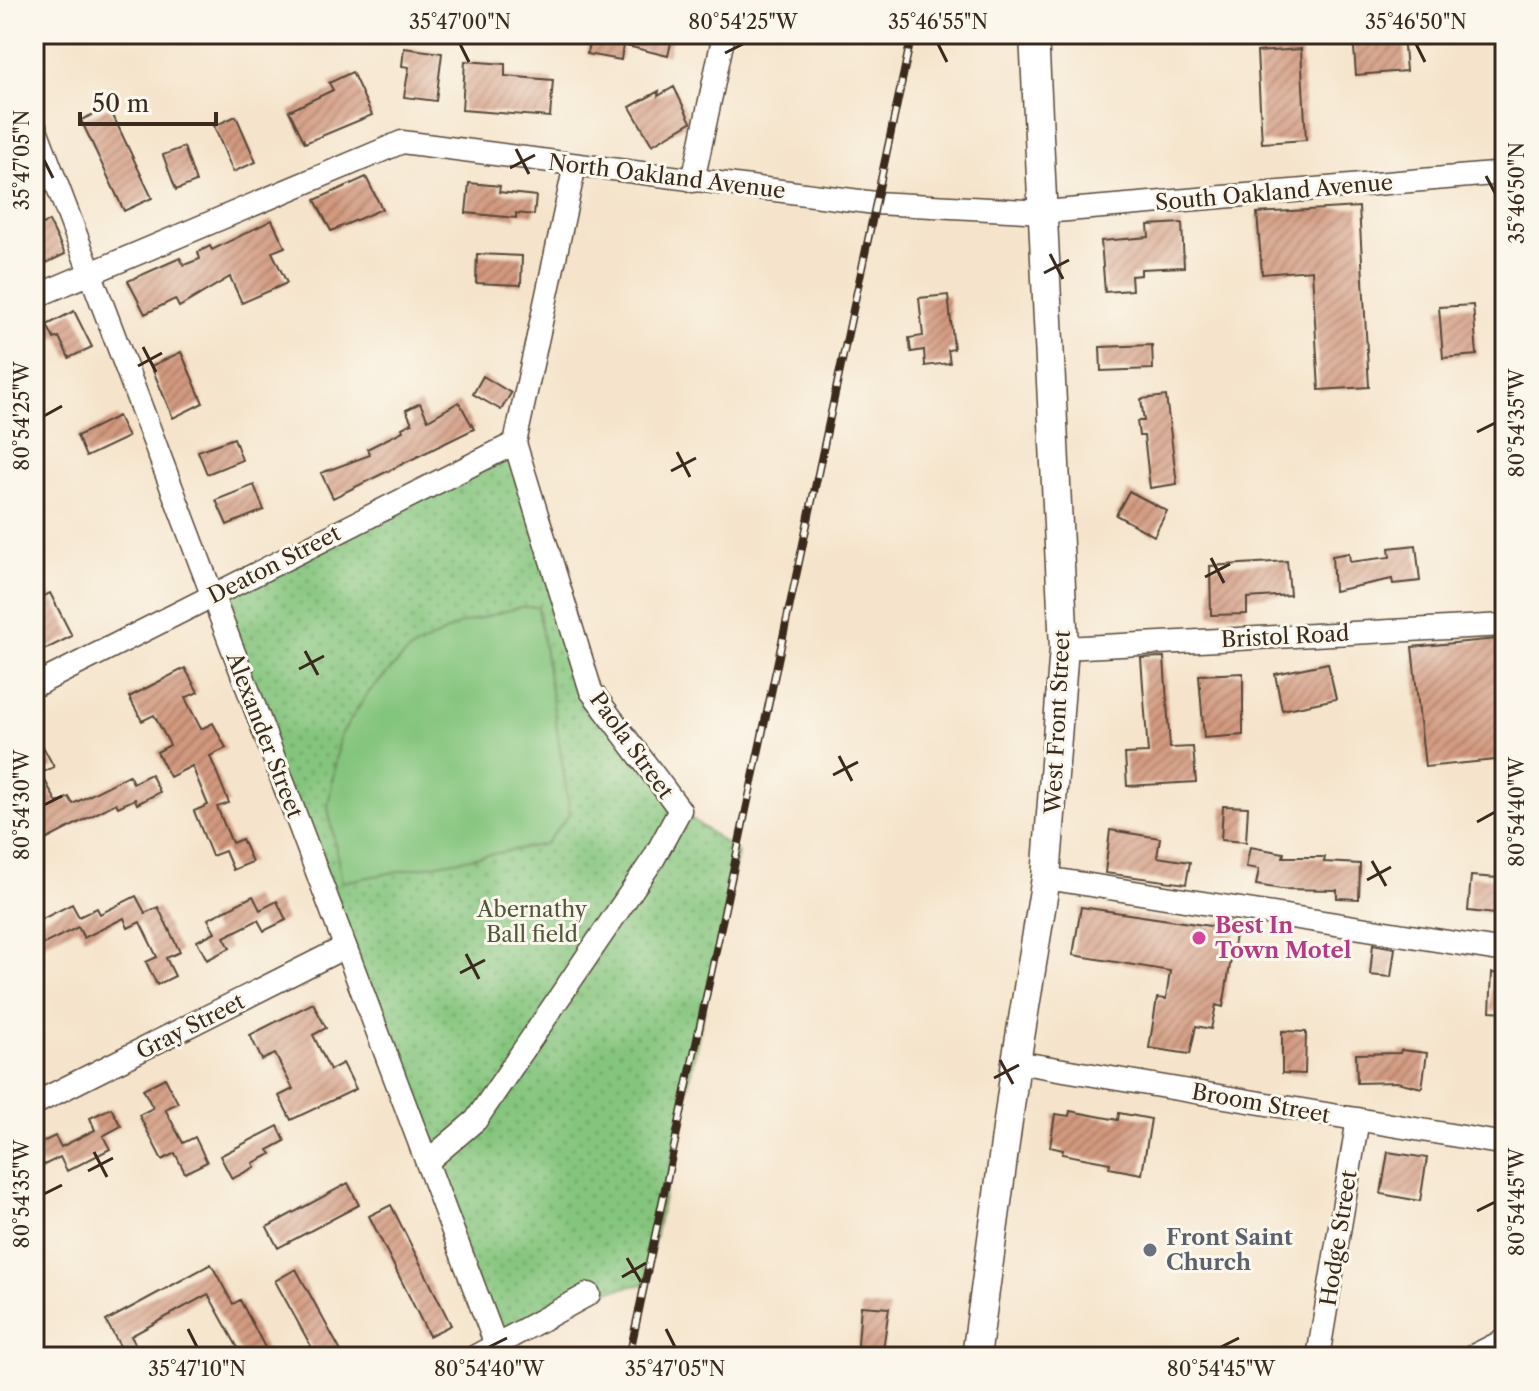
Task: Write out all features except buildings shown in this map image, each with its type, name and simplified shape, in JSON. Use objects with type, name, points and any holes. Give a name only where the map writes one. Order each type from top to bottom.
[{"type":"main road","name":"West Front Street","points":[[976,1357],[1016,1062],[1046,878],[1064,648],[1034,34]]},
{"type":"street","points":[[693,181],[724,34]]},
{"type":"street","name":"Alexander Street","points":[[34,124],[496,1345]]},
{"type":"street","name":"North Oakland Avenue","points":[[34,297],[402,142],[875,203],[1044,212]]},
{"type":"street","name":"Paola Street","points":[[428,1161],[476,1120],[654,858],[680,810],[591,691],[515,443],[575,165]]},
{"type":"street","name":"South Oakland Avenue","points":[[1044,212],[1505,173]]},
{"type":"street","name":"Deaton Street","points":[[34,686],[515,443]]},
{"type":"street","name":"Bristol Road","points":[[1064,648],[1505,625]]},
{"type":"street","points":[[1046,878],[1505,951]]},
{"type":"street","name":"Gray Street","points":[[34,1104],[345,947]]},
{"type":"street","name":"Broom Street","points":[[1016,1062],[1505,1144]]},
{"type":"street","name":"Hodge Street","points":[[1318,1357],[1358,1119]]},
{"type":"street","points":[[474,1357],[589,1294]]},
{"type":"street","points":[[1471,1357],[1505,1340]]},
{"type":"green space","name":"Abernathy Ball field","points":[[515,443],[591,691],[680,810],[738,853],[645,1284],[589,1294],[496,1345],[212,595]]},
{"type":"green space","points":[[520,607],[538,607],[570,814],[545,844],[342,882],[328,807],[340,736],[368,693],[409,651],[460,624]]},
{"type":"railway","points":[[629,1357],[912,34]]},
{"type":"place","name":"Best In Town Motel","points":[[1199,938]]},
{"type":"place","name":"Front Saint Church","points":[[1150,1250]]}]
